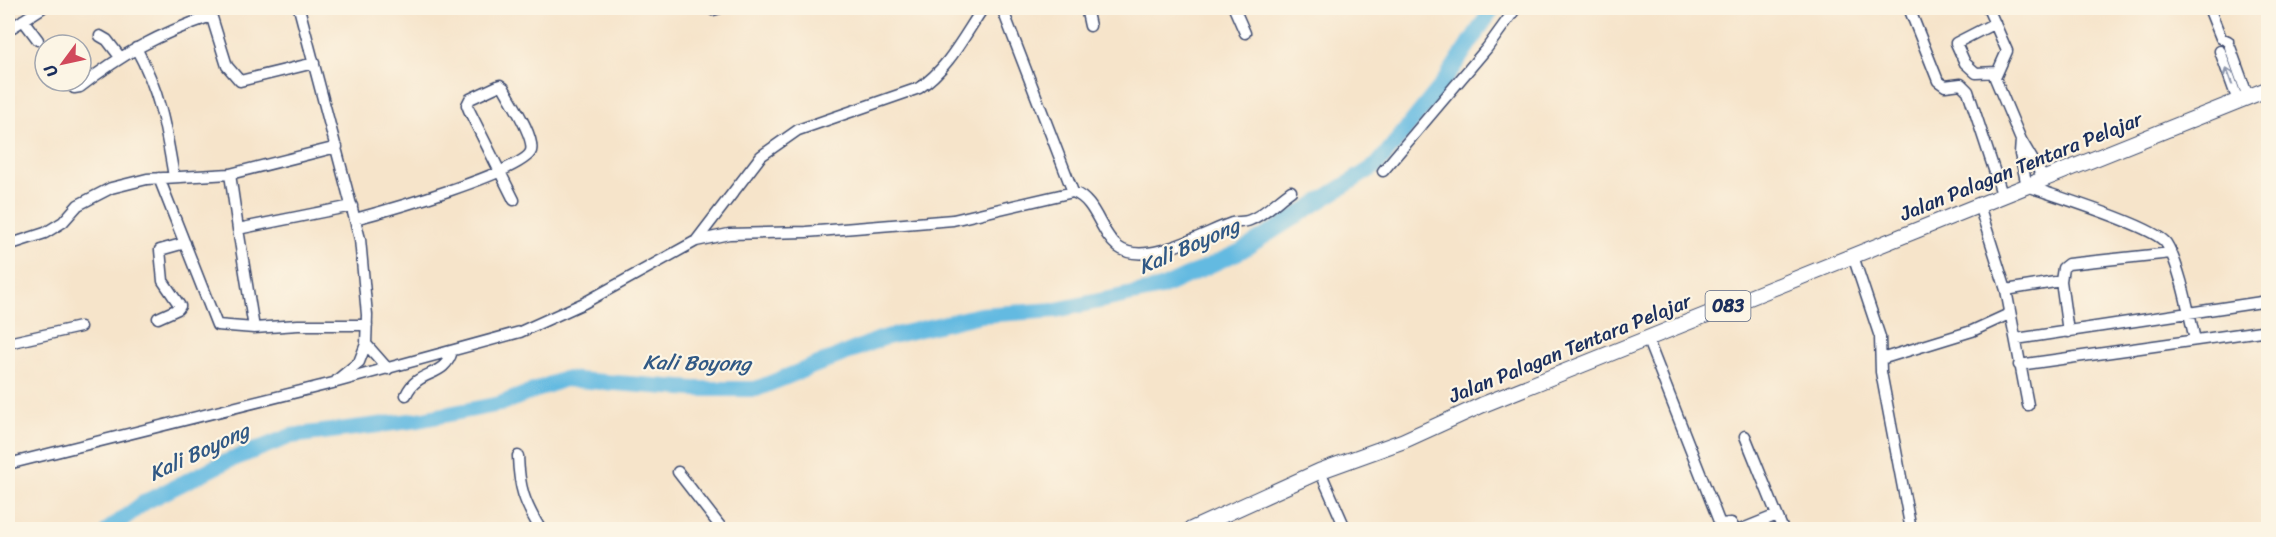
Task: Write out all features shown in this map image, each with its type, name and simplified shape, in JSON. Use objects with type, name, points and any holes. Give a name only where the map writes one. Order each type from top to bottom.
[{"type":"main road","name":"Jalan Palagan Tentara Pelajar","points":[[1190,530],[1320,471],[1403,441],[1482,405],[2268,89]]},
{"type":"street","points":[[8,30],[42,8]]},
{"type":"street","points":[[299,8],[360,239],[367,325],[366,344],[359,362],[333,383]]},
{"type":"street","points":[[696,241],[761,156],[798,130],[919,88],[933,79],[950,58],[983,8]]},
{"type":"street","points":[[1002,8],[1072,192]]},
{"type":"street","points":[[1086,8],[1090,26]]},
{"type":"street","points":[[1234,8],[1245,33]]},
{"type":"street","points":[[1383,171],[1480,57],[1516,8]]},
{"type":"street","points":[[1909,8],[1938,81],[1945,86],[1962,84],[1968,91],[2003,197]]},
{"type":"street","points":[[1989,8],[2007,51],[1995,78],[2021,140],[2044,179]]},
{"type":"street","points":[[2209,8],[2243,99]]},
{"type":"street","points":[[93,77],[120,57],[154,37],[210,12],[227,66],[240,81],[314,63]]},
{"type":"street","points":[[23,20],[33,33]]},
{"type":"street","points":[[1995,23],[1956,43],[1965,63],[1976,73],[1997,72]]},
{"type":"street","points":[[100,36],[120,57]]},
{"type":"street","points":[[136,48],[162,104],[174,177]]},
{"type":"street","points":[[355,219],[423,200],[500,171],[529,154],[532,148],[530,137],[504,88],[500,85],[467,101],[469,110],[500,171],[514,200]]},
{"type":"street","points":[[2021,140],[2020,154],[2027,186],[2147,230],[2165,242],[2171,253],[2195,340]]},
{"type":"street","points":[[8,245],[45,233],[63,222],[78,205],[111,188],[159,178],[230,174],[337,147]]},
{"type":"street","points":[[230,174],[254,328]]},
{"type":"street","points":[[159,178],[217,325],[254,328],[298,325],[367,325]]},
{"type":"street","points":[[8,464],[388,369],[520,332],[584,303],[696,241],[729,234],[806,232],[953,220],[1072,192],[1083,196],[1110,238],[1130,253],[1182,244],[1231,223],[1250,220],[1291,191]]},
{"type":"street","points":[[238,229],[274,219],[352,206]]},
{"type":"street","points":[[1979,206],[2006,290],[2028,405]]},
{"type":"street","points":[[158,318],[180,306],[162,280],[160,250],[184,243]]},
{"type":"street","points":[[2068,332],[2060,273],[2068,264],[2171,253]]},
{"type":"street","points":[[1853,256],[1880,337],[1881,359],[1900,484],[1911,530]]},
{"type":"street","points":[[2006,290],[2061,281]]},
{"type":"street","points":[[2016,339],[2268,301]]},
{"type":"street","points":[[1881,359],[1972,331],[2009,314]]},
{"type":"street","points":[[8,343],[80,327]]},
{"type":"street","points":[[2019,365],[2268,330]]},
{"type":"street","points":[[1647,338],[1717,527],[1731,524],[1735,530]]},
{"type":"street","points":[[366,344],[388,369]]},
{"type":"street","points":[[406,395],[418,377],[442,369],[449,363],[452,351]]},
{"type":"street","points":[[1745,436],[1783,530]]},
{"type":"street","points":[[518,456],[519,478],[525,506],[541,530]]},
{"type":"street","points":[[1320,471],[1346,530]]},
{"type":"street","points":[[678,472],[723,530]]},
{"type":"street","points":[[1740,530],[1777,515]]},
{"type":"waterway","name":"Kali Boyong","points":[[108,530],[145,502],[223,463],[291,436],[418,420],[500,404],[564,379],[694,389],[756,389],[883,338],[980,315],[1056,310],[1161,288],[1241,251],[1377,165],[1441,86],[1493,8]]}]
